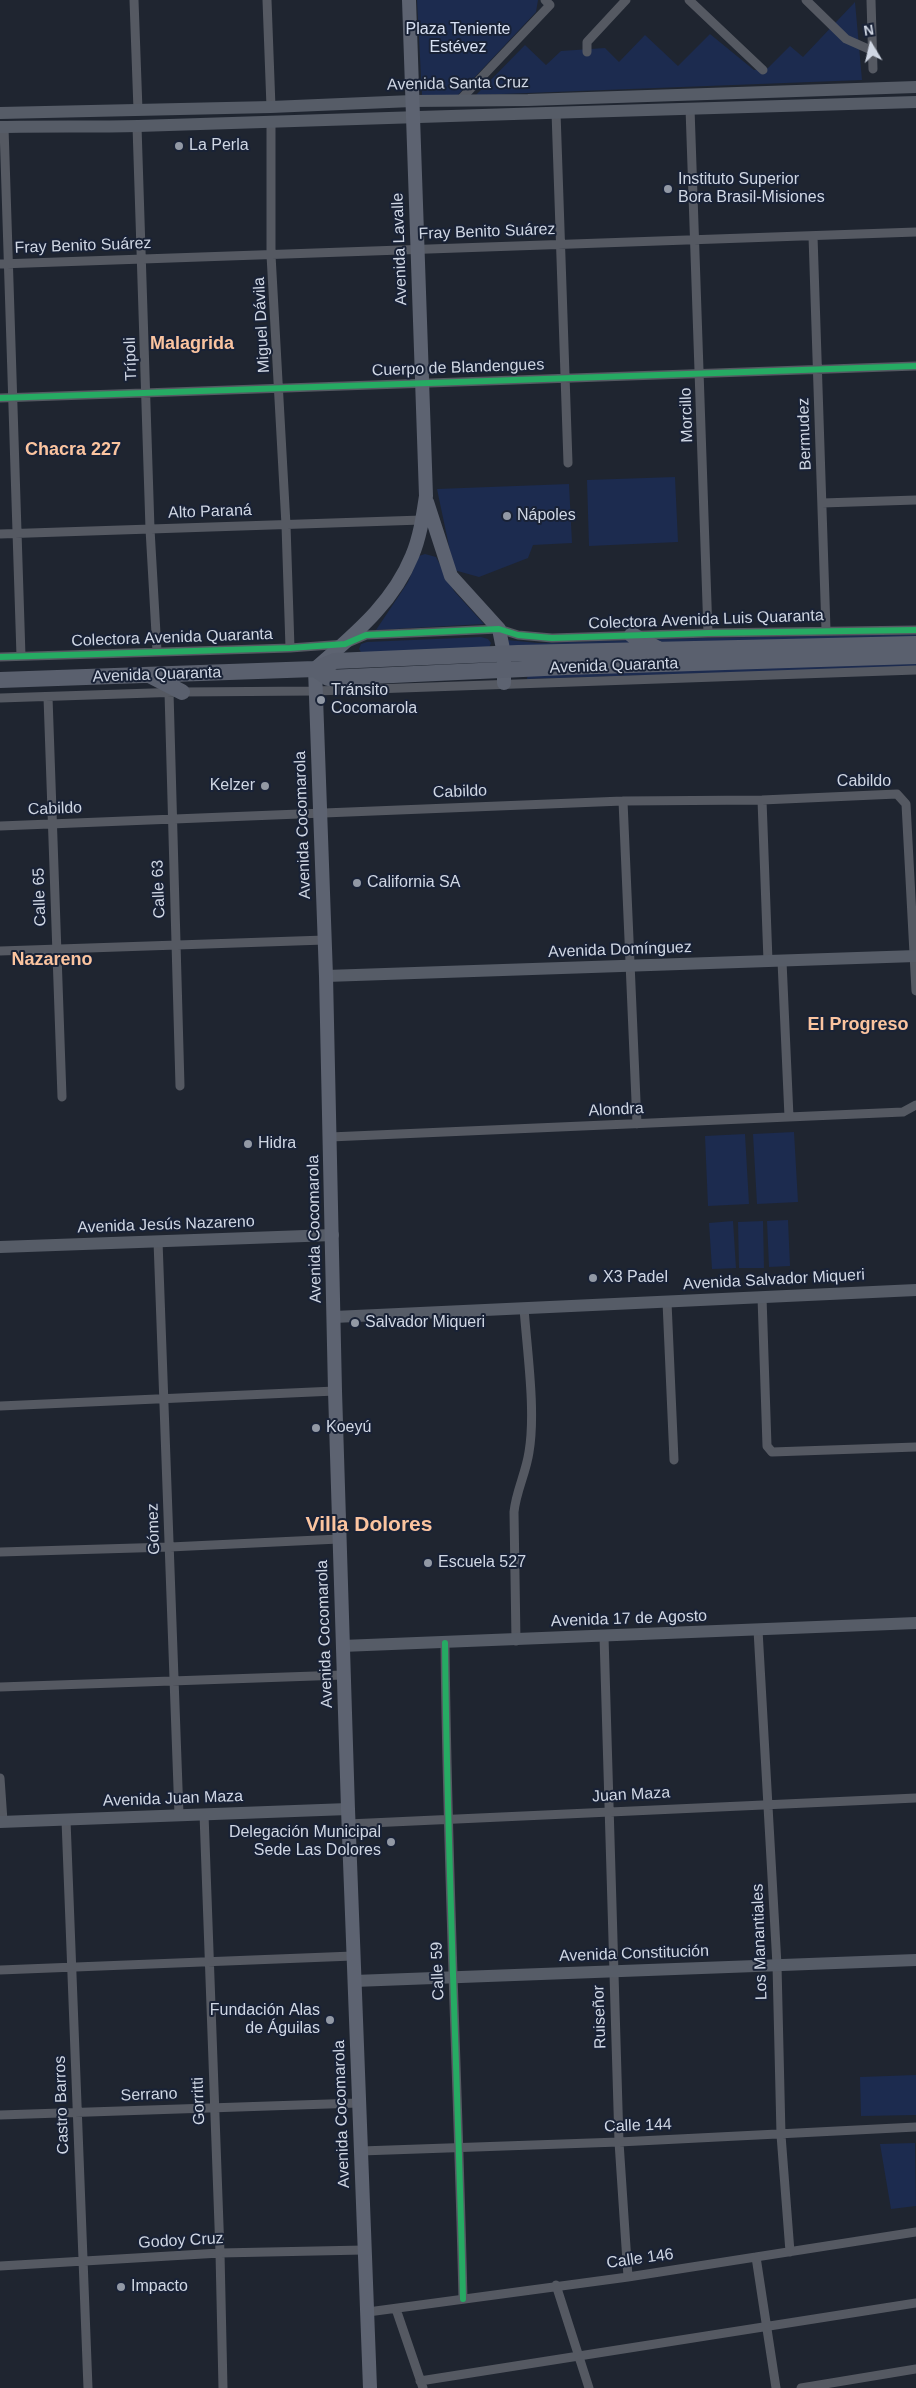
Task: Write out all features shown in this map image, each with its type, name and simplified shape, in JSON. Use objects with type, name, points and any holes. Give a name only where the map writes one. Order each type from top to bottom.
[{"type":"highway","points":[[632,635],[660,650]]},
{"type":"highway","name":"Avenida Quaranta","points":[[0,680],[314,669],[335,661],[504,654],[916,644]]},
{"type":"highway","name":"Avenida Quaranta","points":[[314,669],[328,678],[504,677],[916,656]]},
{"type":"highway","points":[[0,668],[23,680]]},
{"type":"highway","points":[[149,674],[175,692]]},
{"type":"main road","name":"Avenida Lavalle","points":[[314,669],[345,644],[378,612],[396,588],[412,557],[426,496],[409,0]]},
{"type":"main road","name":"Avenida Santa Cruz","points":[[0,113],[271,107],[412,101],[459,102],[916,87]]},
{"type":"main road","name":"Avenida Santa Cruz","points":[[2,127],[137,126],[916,102]]},
{"type":"main road","name":"Avenida Lavalle","points":[[426,496],[452,576],[498,629],[504,654],[504,677]]},
{"type":"main road","name":"Avenida Cocomarola","points":[[314,669],[325,940],[342,1646],[370,2388]]},
{"type":"main road","name":"Avenida Domínguez","points":[[326,976],[915,956]]},
{"type":"main road","name":"Avenida Jesús Nazareno","points":[[0,1247],[333,1234]]},
{"type":"main road","name":"Avenida Salvador Miqueri","points":[[334,1317],[916,1290]]},
{"type":"main road","name":"Avenida 17 de Agosto","points":[[342,1646],[516,1641],[916,1623]]},
{"type":"main road","name":"Avenida Juan Maza","points":[[1,1823],[348,1809]]},
{"type":"main road","name":"Avenida Constitución","points":[[354,1981],[916,1960]]},
{"type":"street","points":[[134,0],[138,110]]},
{"type":"street","points":[[267,0],[271,107]]},
{"type":"street","points":[[459,102],[550,5],[545,0]]},
{"type":"street","points":[[587,52],[587,42],[626,0]]},
{"type":"street","points":[[689,0],[763,70]]},
{"type":"street","points":[[806,0],[846,39],[873,51]]},
{"type":"street","points":[[871,0],[873,69]]},
{"type":"street","name":"Morcillo","points":[[690,108],[708,632]]},
{"type":"street","points":[[556,112],[568,463]]},
{"type":"street","name":"Miguel Dávila","points":[[271,121],[272,255],[286,524],[290,648]]},
{"type":"street","name":"Trípoli","points":[[137,126],[150,529],[157,651]]},
{"type":"street","points":[[2,127],[4,264],[13,398],[21,656]]},
{"type":"street","name":"Fray Benito Suárez","points":[[4,264],[916,232]]},
{"type":"street","name":"Bermudez","points":[[813,236],[826,630]]},
{"type":"street","name":"Cuerpo de Blandengues","points":[[0,398],[916,366]]},
{"type":"street","points":[[822,503],[916,500]]},
{"type":"street","name":"Alto Paraná","points":[[0,534],[422,520]]},
{"type":"street","name":"Colectora Avenida Luis Quaranta","points":[[345,644],[366,635],[498,629],[518,636],[552,638],[708,632],[916,630]]},
{"type":"street","name":"Colectora Avenida Quaranta","points":[[0,657],[290,648],[345,644]]},
{"type":"street","points":[[0,698],[175,692],[316,691],[504,677],[916,670]]},
{"type":"street","name":"Calle 63","points":[[175,692],[172,818],[180,1086]]},
{"type":"street","name":"Calle 65","points":[[48,697],[62,1097]]},
{"type":"street","name":"Cabildo","points":[[0,826],[623,801],[762,800],[897,794],[906,804],[916,804]]},
{"type":"street","points":[[762,800],[768,961]]},
{"type":"street","points":[[623,801],[637,1124]]},
{"type":"street","points":[[906,804],[916,991]]},
{"type":"street","points":[[0,952],[175,944],[325,940]]},
{"type":"street","points":[[782,961],[789,1117]]},
{"type":"street","name":"Alondra","points":[[330,1138],[903,1112],[916,1104]]},
{"type":"street","name":"Gómez","points":[[158,1241],[179,1815]]},
{"type":"street","points":[[762,1297],[767,1446],[772,1452],[916,1447]]},
{"type":"street","points":[[667,1302],[674,1460]]},
{"type":"street","points":[[516,1641],[514,1512],[516,1497],[529,1452],[531,1431],[524,1308]]},
{"type":"street","points":[[0,1406],[335,1391]]},
{"type":"street","points":[[0,1552],[170,1547],[339,1538]]},
{"type":"street","name":"Los Manantiales","points":[[758,1630],[777,1965],[781,2135],[790,2252]]},
{"type":"street","name":"Ruiseñor","points":[[604,1636],[619,2142],[628,2277]]},
{"type":"street","name":"Calle 59","points":[[445,1643],[446,1819],[459,2147],[462,2299]]},
{"type":"street","points":[[0,1687],[343,1675]]},
{"type":"street","points":[[0,1778],[1,1823]]},
{"type":"street","name":"Juan Maza","points":[[348,1824],[916,1798]]},
{"type":"street","name":"Gorritti","points":[[204,1814],[223,2388]]},
{"type":"street","name":"Castro Barros","points":[[66,1820],[88,2388]]},
{"type":"street","points":[[0,1970],[209,1960],[353,1956]]},
{"type":"street","name":"Serrano","points":[[0,2116],[358,2103]]},
{"type":"street","name":"Calle 144","points":[[361,2151],[781,2135],[916,2127]]},
{"type":"street","name":"Calle 146","points":[[368,2312],[556,2285],[628,2277],[916,2232]]},
{"type":"street","name":"Godoy Cruz","points":[[0,2266],[220,2254],[364,2250]]},
{"type":"street","points":[[756,2257],[776,2388]]},
{"type":"street","points":[[556,2285],[589,2388]]},
{"type":"street","points":[[396,2309],[422,2385],[579,2356],[916,2303]]},
{"type":"street","points":[[801,2388],[916,2368]]},
{"type":"green space","name":"Plaza Teniente Estévez","points":[[417,0],[538,0],[536,12],[457,96],[422,95]]},
{"type":"green space","points":[[855,2],[862,80],[476,95],[525,45],[546,65],[561,51],[605,48],[619,62],[645,35],[678,66],[710,34],[754,70],[768,68],[790,46],[803,57]]},
{"type":"green space","points":[[675,477],[678,542],[589,546],[587,480]]},
{"type":"green space","name":"Nápoles","points":[[569,484],[572,543],[533,545],[528,558],[479,577],[454,570],[437,489]]},
{"type":"green space","points":[[425,554],[436,557],[454,591],[484,624],[376,630],[408,582],[419,556]]},
{"type":"green space","points":[[916,634],[916,641],[659,645],[649,639]]},
{"type":"green space","points":[[481,637],[488,639],[491,643],[489,648],[362,654],[359,649],[361,644],[367,642]]},
{"type":"green space","points":[[507,640],[538,643],[631,640],[637,646],[509,649]]},
{"type":"green space","points":[[916,660],[916,667],[527,679],[528,674]]},
{"type":"green space","points":[[794,1132],[798,1202],[757,1204],[753,1134]]},
{"type":"green space","points":[[745,1134],[749,1204],[708,1206],[705,1136]]},
{"type":"green space","points":[[788,1220],[790,1266],[769,1267],[767,1221]]},
{"type":"green space","points":[[733,1221],[736,1268],[712,1269],[709,1223]]},
{"type":"green space","points":[[763,1221],[764,1268],[739,1268],[738,1222]]},
{"type":"green space","points":[[916,2075],[916,2115],[861,2116],[860,2077]]},
{"type":"green space","points":[[915,2143],[916,2206],[891,2209],[880,2144]]},
{"type":"cycle path","points":[[0,398],[916,366]]},
{"type":"cycle path","points":[[0,657],[290,648],[345,644],[366,635],[499,629],[518,635],[552,638],[708,633],[916,630]]},
{"type":"cycle path","points":[[445,1643],[463,2299]]},
{"type":"place","name":"La Perla","points":[[179,146]]},
{"type":"place","name":"Instituto Superior Bora Brasil-Misiones","points":[[668,189]]},
{"type":"place","name":"Nápoles","points":[[507,516]]},
{"type":"place","name":"Tránsito Cocomarola","points":[[321,700]]},
{"type":"place","name":"Kelzer","points":[[265,786]]},
{"type":"place","name":"California SA","points":[[357,883]]},
{"type":"place","name":"Hidra","points":[[248,1144]]},
{"type":"place","name":"X3 Padel","points":[[593,1278]]},
{"type":"place","name":"Salvador Miqueri","points":[[355,1323]]},
{"type":"place","name":"Koeyú","points":[[316,1428]]},
{"type":"place","name":"Escuela 527","points":[[428,1563]]},
{"type":"place","name":"Delegación Municipal Sede Las Dolores","points":[[391,1842]]},
{"type":"place","name":"Fundación Alas de Águilas","points":[[330,2020]]},
{"type":"place","name":"Impacto","points":[[121,2287]]},
{"type":"district","name":"Malagrida","points":[[192,344]]},
{"type":"district","name":"Chacra 227","points":[[73,450]]},
{"type":"district","name":"Nazareno","points":[[52,960]]},
{"type":"district","name":"El Progreso","points":[[858,1025]]},
{"type":"district","name":"Villa Dolores","points":[[369,1525]]}]
